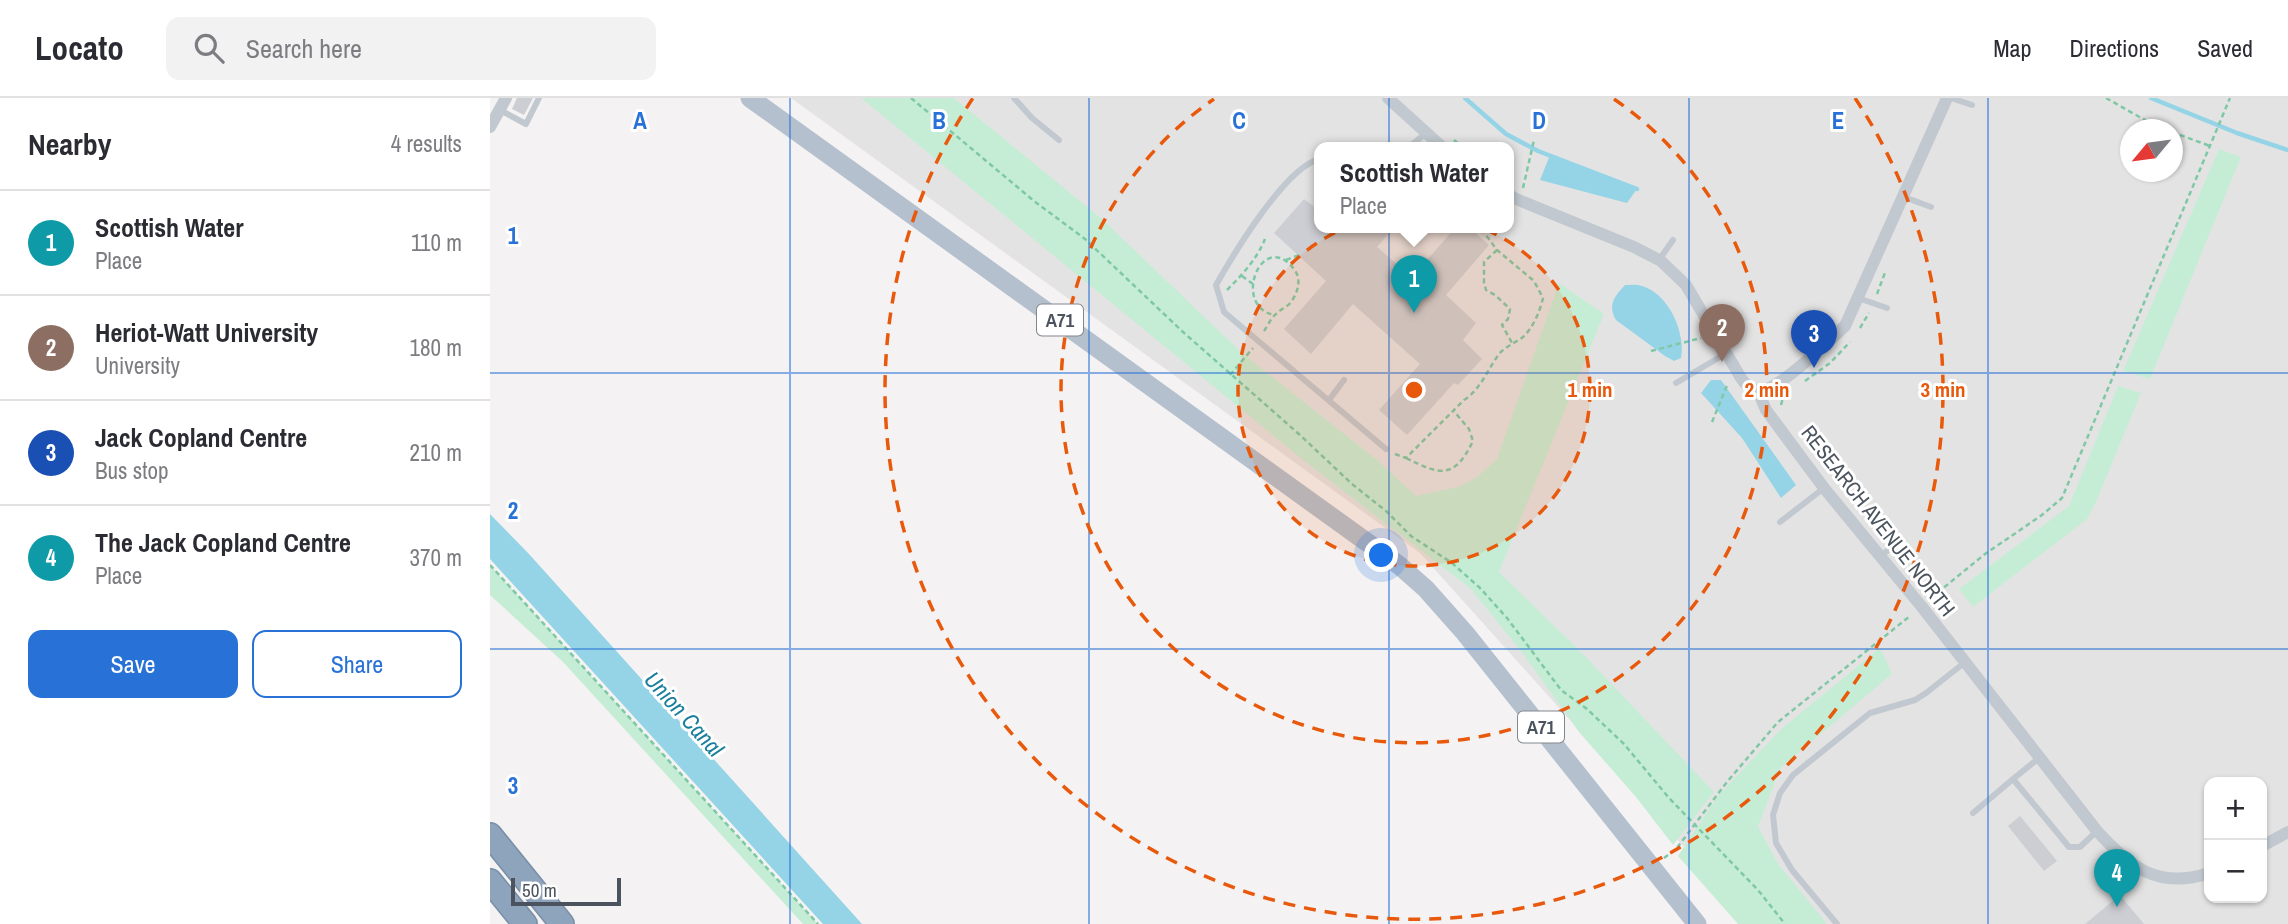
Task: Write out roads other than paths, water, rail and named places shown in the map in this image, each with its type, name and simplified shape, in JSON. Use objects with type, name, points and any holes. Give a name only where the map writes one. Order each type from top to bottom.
[{"type":"highway","points":[[490,835],[562,924]]},
{"type":"highway","points":[[490,880],[525,924]]},
{"type":"main road","name":"A71","points":[[750,98],[1400,566],[1426,589],[1465,633],[1697,924]]},
{"type":"street","points":[[1388,98],[1436,142]]},
{"type":"street","points":[[1758,391],[1768,389],[1821,349],[1845,326],[1949,98]]},
{"type":"street","points":[[490,127],[503,104]]},
{"type":"street","name":"RESEARCH AVENUE NORTH","points":[[1514,198],[1634,247],[1659,260],[1686,285],[1725,354],[1747,386],[1758,391],[1766,410],[1824,488],[1922,607],[2097,831],[2121,857],[2145,872],[2169,879],[2204,875]]},
{"type":"street","points":[[2267,843],[2288,832]]},
{"type":"lane","points":[[503,104],[526,124],[539,98]]},
{"type":"lane","points":[[1014,98],[1032,118],[1059,140]]},
{"type":"lane","points":[[1949,98],[1972,105]]},
{"type":"lane","points":[[1415,142],[1426,133]]},
{"type":"lane","points":[[1314,160],[1268,204],[1245,235],[1216,285],[1224,312],[1386,449]]},
{"type":"lane","points":[[1903,197],[1931,207]]},
{"type":"lane","points":[[1659,260],[1673,240]]},
{"type":"lane","points":[[1858,298],[1887,308]]},
{"type":"lane","points":[[1676,383],[1725,354]]},
{"type":"lane","points":[[1329,400],[1343,380]]},
{"type":"lane","points":[[1780,522],[1824,488]]},
{"type":"lane","points":[[1881,556],[1900,540]]},
{"type":"lane","points":[[1838,924],[1792,870],[1776,843],[1773,815],[1780,793],[1793,775],[1870,713],[1915,700],[1964,663]]},
{"type":"lane","points":[[1973,813],[2039,758]]},
{"type":"lane","points":[[2013,779],[2069,847],[2080,847],[2097,831]]},
{"type":"water","points":[[1550,155],[1637,189],[1627,203],[1540,180]]},
{"type":"water","points":[[1625,285],[1640,285],[1651,290],[1667,305],[1681,337],[1681,358],[1674,361],[1665,356],[1616,320],[1612,305]]},
{"type":"water","points":[[1711,380],[1721,380],[1796,485],[1781,498],[1742,438],[1701,393]]},
{"type":"water","points":[[490,514],[862,924],[823,924],[490,559]]},
{"type":"waterway","points":[[1465,98],[1506,134],[1538,151],[1637,189]]},
{"type":"waterway","points":[[2151,98],[2237,133],[2288,150]]},
{"type":"place","name":"Scottish Water","points":[[1414,313]]},
{"type":"place","name":"Heriot-Watt University","points":[[1722,362]]},
{"type":"place","name":"Jack Copland Centre","points":[[1814,368]]},
{"type":"place","name":"The Jack Copland Centre","points":[[2117,907]]},
{"type":"water label","name":"Union Canal","points":[[684,714]]}]
